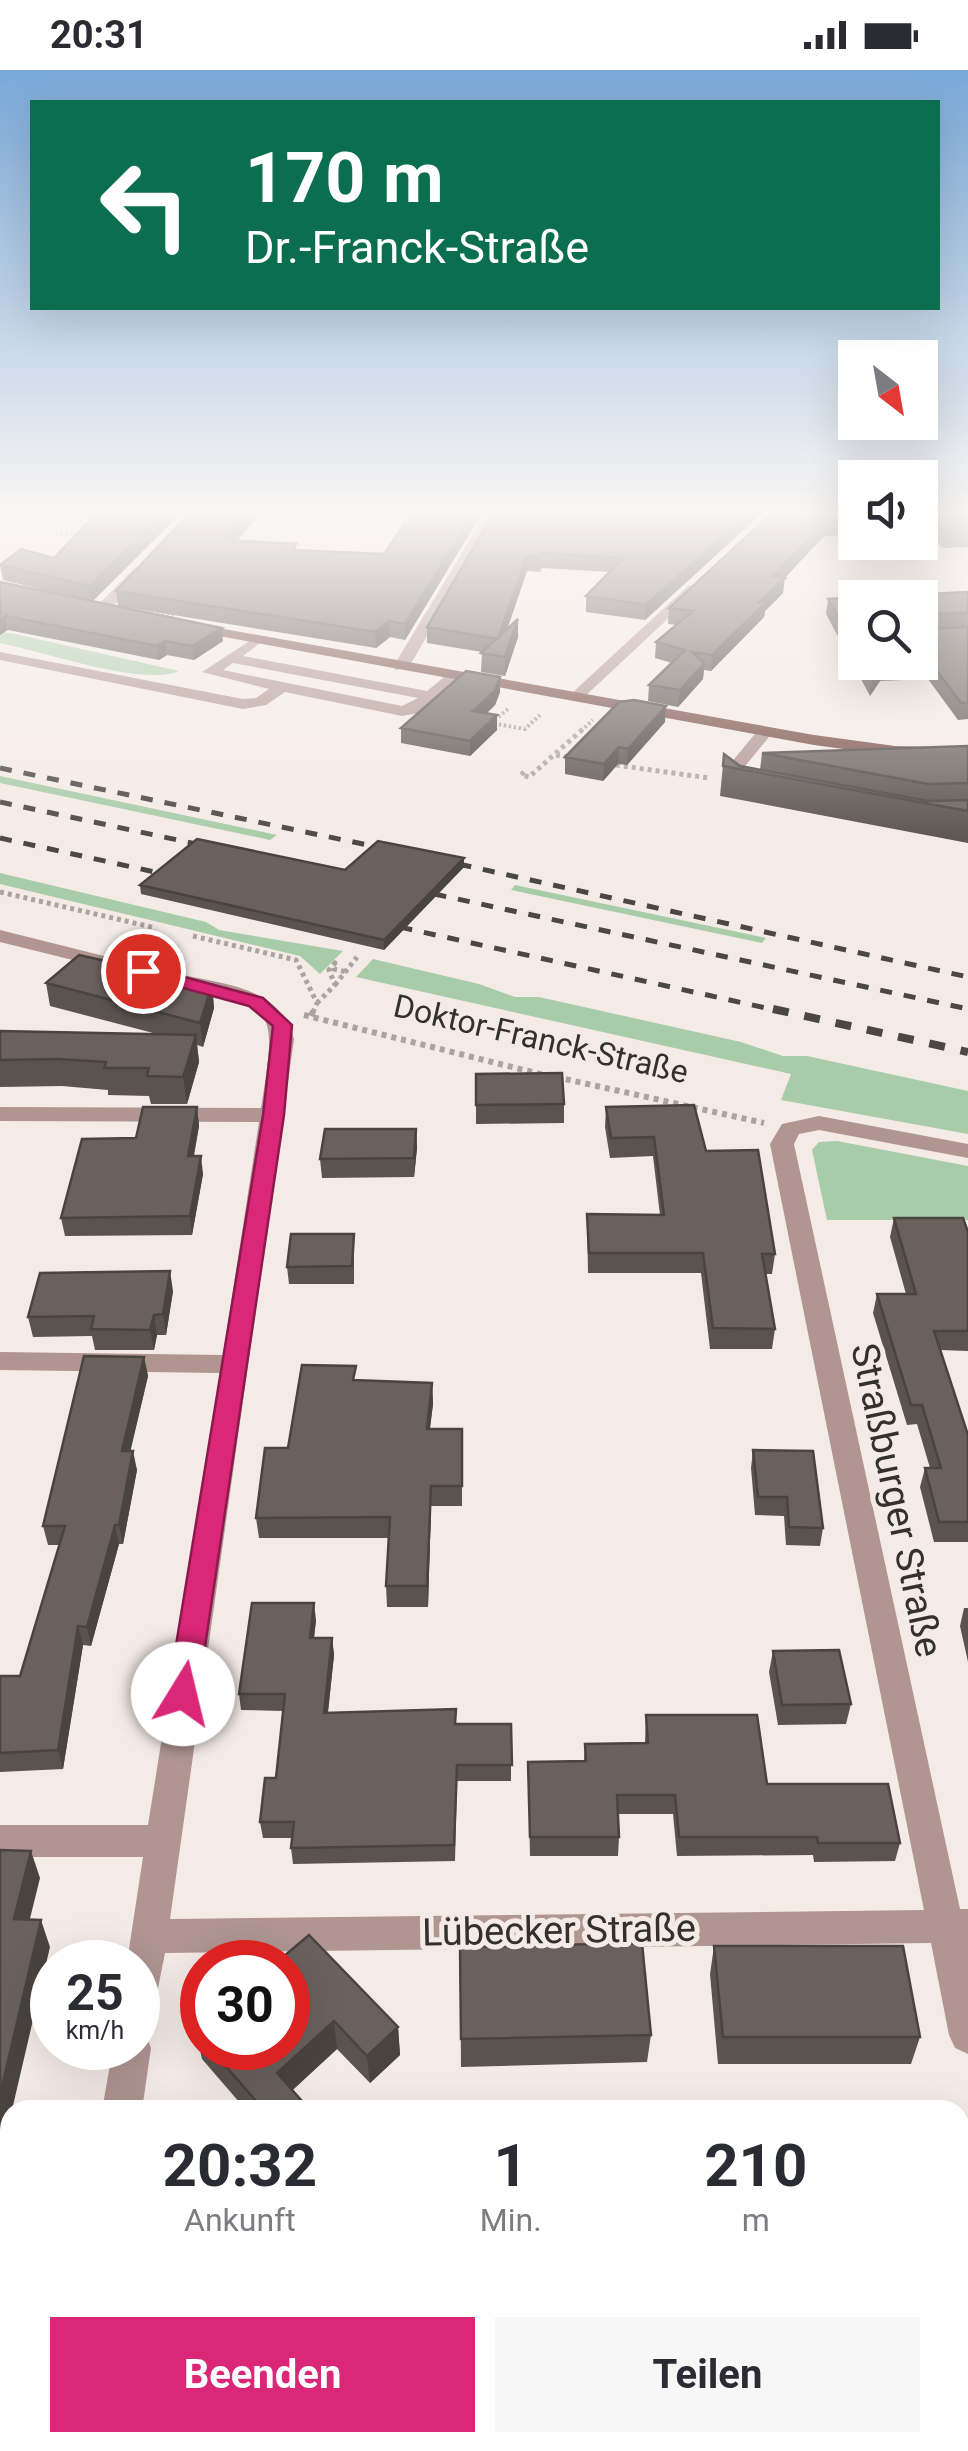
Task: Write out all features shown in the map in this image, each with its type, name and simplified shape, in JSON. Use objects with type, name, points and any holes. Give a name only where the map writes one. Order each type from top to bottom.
[{"type":"main road","points":[[172,624],[765,732],[892,751],[968,753]]},
{"type":"street","points":[[401,666],[426,624]]},
{"type":"street","points":[[577,696],[655,624]]},
{"type":"street","points":[[257,640],[210,672],[402,711],[413,710],[454,676]]},
{"type":"street","points":[[0,656],[243,704],[264,700],[280,688]]},
{"type":"street","points":[[230,658],[430,696]]},
{"type":"street","points":[[765,732],[733,770],[734,782],[768,794]]},
{"type":"street","points":[[0,936],[230,992],[256,1002],[279,1018],[283,1039],[160,1840],[149,1940]]},
{"type":"street","points":[[143,971],[169,947]]},
{"type":"street","points":[[0,1114],[274,1115]]},
{"type":"street","points":[[804,1126],[968,1151]]},
{"type":"street","name":"Straßburger Straße","points":[[804,1126],[782,1144],[957,1926],[968,2035]]},
{"type":"street","points":[[0,1362],[234,1364]]},
{"type":"street","points":[[0,1842],[160,1840]]},
{"type":"street","name":"Lübecker Straße","points":[[150,1936],[957,1926]]},
{"type":"street","points":[[124,2100],[128,2070]]},
{"type":"path","points":[[507,709],[491,723],[525,729],[540,715]]},
{"type":"path","points":[[487,713],[499,716]]},
{"type":"path","points":[[579,734],[589,736]]},
{"type":"path","points":[[539,769],[567,746]]},
{"type":"path","points":[[556,755],[586,760]]},
{"type":"path","points":[[601,763],[681,772],[715,779],[718,786]]},
{"type":"path","points":[[317,1003],[357,958]]},
{"type":"path","points":[[335,985],[328,970],[335,963],[334,969],[346,972]]},
{"type":"path","name":"Doktor-Franck-Straße","points":[[279,1018],[310,1016],[488,1063],[804,1126]]},
{"type":"green space","points":[[0,632],[179,671],[142,675],[92,666],[0,643]]},
{"type":"green space","points":[[0,776],[277,835],[270,840],[0,783]]},
{"type":"green space","points":[[0,873],[206,922],[219,930],[343,951],[320,974],[300,956],[0,884]]},
{"type":"green space","points":[[515,885],[766,938],[762,943],[511,890]]},
{"type":"green space","points":[[373,959],[479,984],[515,997],[539,997],[741,1042],[783,1056],[807,1056],[968,1091],[968,1134],[781,1100],[791,1074],[356,977]]},
{"type":"green space","points":[[837,1141],[968,1166],[968,1220],[827,1220],[812,1150],[819,1142]]},
{"type":"building","points":[[47,624],[203,624],[222,628],[192,646],[165,641],[157,646]]},
{"type":"building","points":[[325,624],[385,624],[375,632]]},
{"type":"building","points":[[429,624],[503,624],[498,639],[427,627]]},
{"type":"building","points":[[512,624],[516,624],[505,657],[481,653]]},
{"type":"building","points":[[677,624],[743,624],[712,655],[692,652],[704,663],[680,690],[649,685],[685,650],[656,642]]},
{"type":"building","points":[[968,627],[968,703],[961,703],[938,672],[938,629]]},
{"type":"building","points":[[466,671],[500,677],[495,691],[473,711],[497,715],[470,741],[401,728]]},
{"type":"building","points":[[634,700],[666,706],[628,749],[619,747],[604,764],[565,757],[619,702]]},
{"type":"building","points":[[968,746],[968,783],[928,784],[762,753]]},
{"type":"building","points":[[724,754],[740,766],[928,801],[968,800],[968,811],[723,766]]},
{"type":"building","points":[[197,839],[345,870],[378,841],[464,858],[384,940],[140,885]]},
{"type":"building","points":[[79,955],[212,985],[200,1023],[46,983]]},
{"type":"building","points":[[0,1031],[196,1035],[183,1077],[147,1076],[149,1068],[104,1068],[106,1062],[0,1060]]},
{"type":"building","points":[[562,1073],[564,1104],[476,1105],[476,1074]]},
{"type":"building","points":[[694,1105],[706,1151],[758,1150],[775,1254],[762,1254],[775,1329],[713,1328],[703,1253],[589,1253],[587,1214],[664,1215],[654,1137],[611,1138],[606,1107]]},
{"type":"building","points":[[143,1107],[197,1107],[188,1156],[201,1156],[190,1216],[61,1218],[82,1139],[136,1138]]},
{"type":"building","points":[[325,1129],[416,1129],[414,1158],[320,1159]]},
{"type":"building","points":[[894,1218],[963,1218],[968,1232],[968,1331],[934,1331],[968,1435],[968,1522],[939,1522],[925,1468],[941,1468],[922,1405],[911,1405],[877,1294],[916,1294]]},
{"type":"building","points":[[291,1234],[354,1234],[352,1266],[287,1267]]},
{"type":"building","points":[[170,1271],[163,1314],[154,1315],[150,1330],[91,1329],[94,1316],[28,1317],[40,1273]]},
{"type":"building","points":[[84,1356],[144,1357],[122,1451],[133,1451],[119,1525],[115,1525],[87,1627],[78,1626],[58,1750],[0,1753],[0,1676],[20,1676],[65,1526],[43,1526]]},
{"type":"building","points":[[302,1365],[356,1366],[353,1380],[432,1383],[427,1429],[462,1429],[462,1486],[431,1486],[427,1586],[386,1586],[390,1517],[256,1518],[265,1448],[288,1448]]},
{"type":"building","points":[[753,1450],[813,1451],[823,1528],[789,1527],[787,1497],[758,1497]]},
{"type":"building","points":[[252,1603],[314,1603],[310,1638],[332,1638],[324,1713],[456,1709],[455,1724],[511,1724],[512,1765],[457,1765],[454,1845],[291,1848],[294,1822],[260,1822],[265,1778],[276,1778],[285,1694],[239,1694]]},
{"type":"building","points":[[839,1650],[851,1704],[782,1705],[773,1651]]},
{"type":"building","points":[[646,1715],[757,1715],[767,1784],[888,1784],[900,1843],[818,1843],[817,1837],[679,1837],[675,1795],[617,1795],[619,1837],[530,1837],[528,1762],[586,1761],[585,1744],[648,1743]]},
{"type":"building","points":[[0,1850],[31,1851],[14,1919],[41,1920],[36,1940],[30,1940],[30,1967],[0,2095]]},
{"type":"building","points":[[309,1935],[398,2027],[367,2056],[334,2021],[310,2043],[310,1940],[303,1940]]},
{"type":"building","points":[[642,1943],[651,2035],[461,2039],[460,1947]]},
{"type":"building","points":[[714,1946],[903,1946],[920,2037],[723,2037]]},
{"type":"building","points":[[229,2070],[280,2070],[277,2073],[301,2100],[255,2100]]},
{"type":"railway","points":[[0,768],[401,852]]},
{"type":"railway","points":[[0,802],[220,849]]},
{"type":"railway","points":[[0,838],[182,878]]},
{"type":"railway","points":[[436,859],[968,977]]},
{"type":"railway","points":[[411,889],[968,1009]]},
{"type":"railway","points":[[377,922],[784,1012]]},
{"type":"railway","points":[[773,1009],[968,1052]]},
{"type":"route","points":[[143,971],[256,1002],[279,1018],[283,1039],[183,1694]]}]
